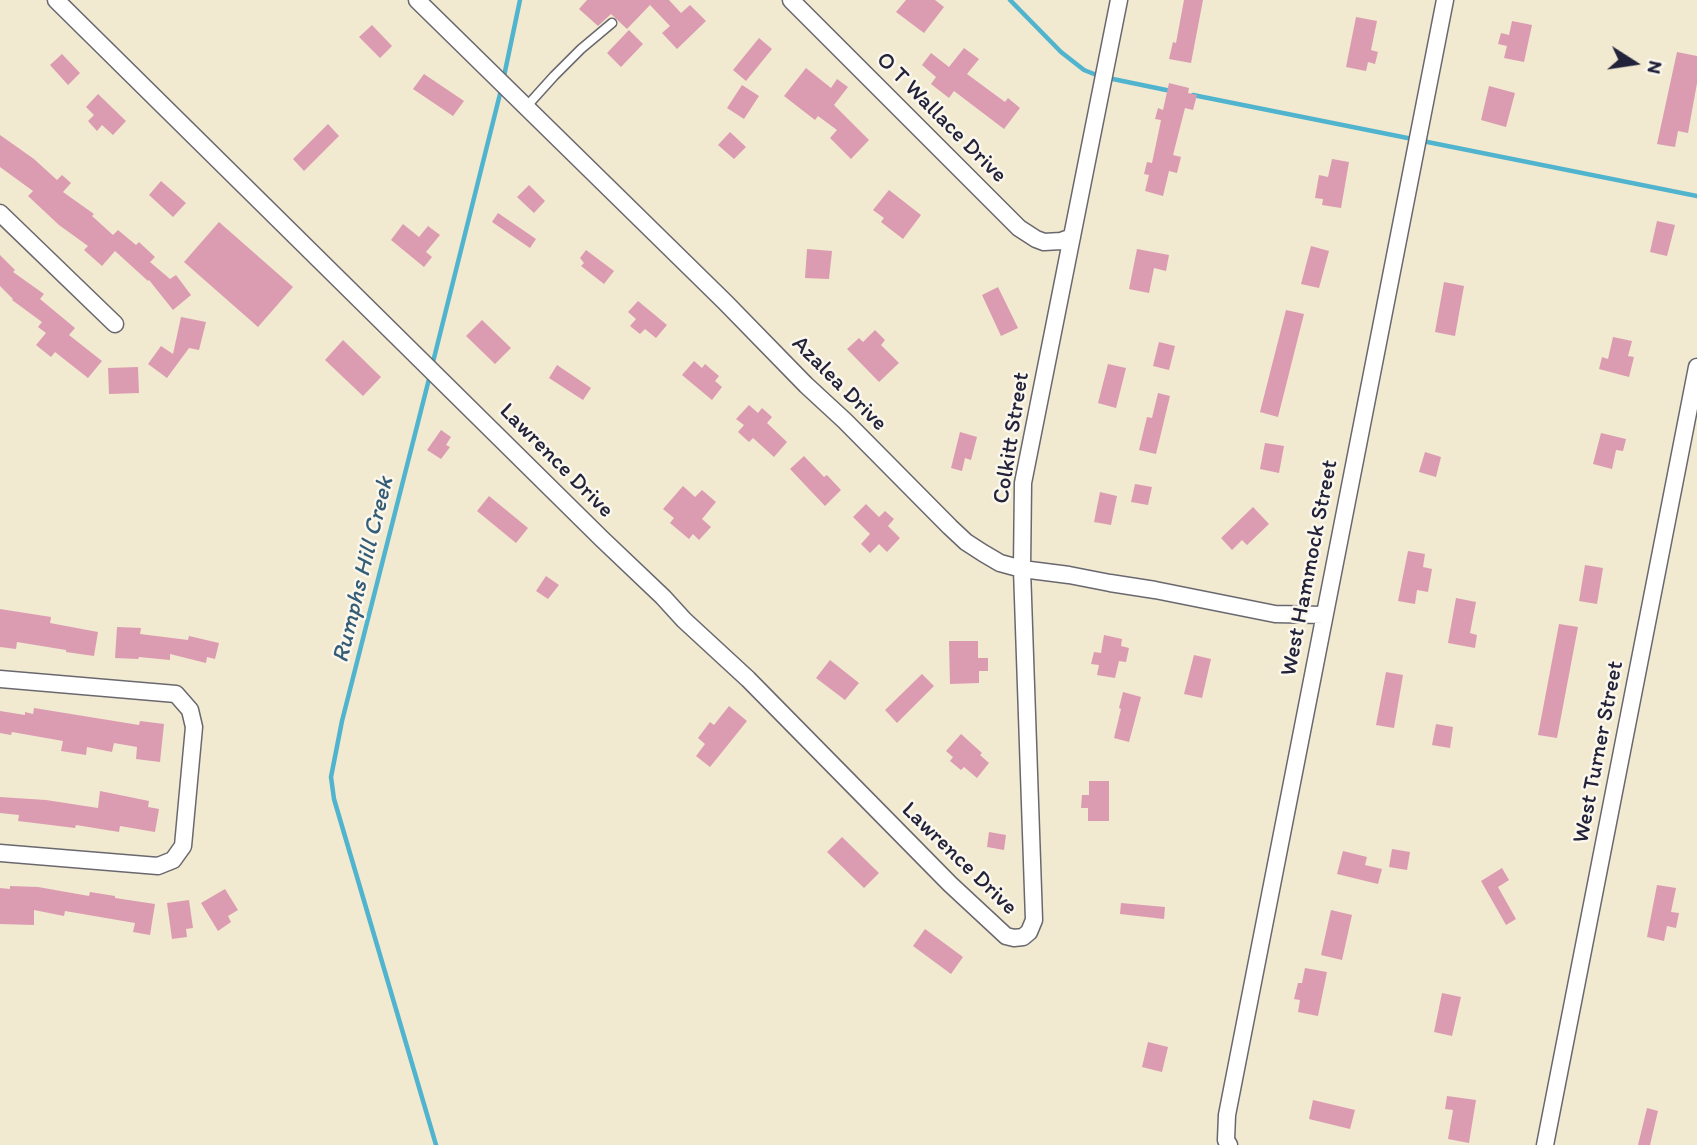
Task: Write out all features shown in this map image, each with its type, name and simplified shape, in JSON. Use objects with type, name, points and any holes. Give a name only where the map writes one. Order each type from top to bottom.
[{"type":"street","name":"Lawrence Drive","points":[[56,0],[684,620],[748,679],[950,884],[1006,936],[1023,937],[1029,932]]},
{"type":"street","name":"Azalea Drive","points":[[417,0],[966,542],[1000,563],[1022,569],[1155,590],[1275,614],[1324,615]]},
{"type":"street","name":"O T Wallace Drive","points":[[791,0],[1019,228],[1044,242],[1072,237]]},
{"type":"street","name":"Colkitt Street","points":[[1029,932],[1034,920],[1022,569],[1023,483],[1119,0]]},
{"type":"street","name":"West Hammock Street","points":[[1229,1145],[1226,1140],[1227,1115],[1445,0]]},
{"type":"street","points":[[0,213],[115,324]]},
{"type":"street","name":"West Turner Street","points":[[1545,1145],[1697,367]]},
{"type":"street","points":[[0,679],[176,694],[190,710],[194,727],[183,846],[173,860],[158,866],[0,853]]},
{"type":"lane","points":[[526,107],[581,49],[612,23]]},
{"type":"building","points":[[587,0],[669,0],[681,13],[690,5],[706,21],[677,49],[662,33],[670,26],[650,5],[627,29],[611,14],[598,26],[579,9]]},
{"type":"building","points":[[906,0],[935,0],[944,7],[924,33],[896,12]]},
{"type":"building","points":[[1184,0],[1203,0],[1191,63],[1169,59],[1173,42],[1176,43]]},
{"type":"building","points":[[1356,17],[1377,21],[1371,50],[1378,52],[1375,64],[1368,62],[1366,71],[1346,67]]},
{"type":"building","points":[[1512,21],[1532,25],[1524,62],[1504,58],[1507,46],[1498,44],[1501,33],[1509,35]]},
{"type":"building","points":[[372,25],[392,46],[380,58],[359,37]]},
{"type":"building","points":[[629,30],[643,44],[621,67],[607,53]]},
{"type":"building","points":[[759,38],[772,49],[746,81],[733,70]]},
{"type":"building","points":[[964,48],[979,59],[967,74],[1005,102],[1008,98],[1020,108],[1004,129],[954,91],[949,98],[931,84],[936,77],[922,65],[931,53],[949,67]]},
{"type":"building","points":[[1677,52],[1697,56],[1697,83],[1688,133],[1678,131],[1675,147],[1657,144]]},
{"type":"building","points":[[62,54],[80,73],[68,85],[50,65]]},
{"type":"building","points":[[806,68],[831,88],[837,79],[848,87],[834,105],[869,140],[851,159],[830,138],[837,130],[818,116],[815,120],[784,96]]},
{"type":"building","points":[[424,74],[464,101],[453,116],[413,89]]},
{"type":"building","points":[[1169,83],[1189,88],[1188,93],[1197,95],[1193,110],[1185,108],[1173,155],[1181,157],[1177,173],[1169,171],[1163,196],[1145,191],[1149,175],[1144,174],[1147,162],[1152,163],[1161,120],[1155,119],[1158,108],[1163,110]]},
{"type":"building","points":[[742,85],[759,96],[744,119],[727,108]]},
{"type":"building","points":[[1489,86],[1515,93],[1506,127],[1481,120]]},
{"type":"building","points":[[98,94],[126,121],[113,135],[102,125],[97,131],[88,121],[94,115],[86,107]]},
{"type":"building","points":[[328,124],[339,136],[304,171],[293,159]]},
{"type":"building","points":[[730,132],[746,147],[734,159],[718,145]]},
{"type":"building","points":[[0,135],[34,159],[57,180],[62,175],[71,183],[63,192],[94,214],[92,216],[113,235],[118,230],[136,245],[139,242],[155,257],[150,262],[170,279],[176,275],[191,295],[173,310],[149,280],[115,251],[102,266],[84,250],[88,246],[59,225],[28,196],[33,191],[0,167]]},
{"type":"building","points":[[1332,159],[1349,162],[1341,208],[1322,205],[1323,199],[1315,198],[1319,175],[1328,177]]},
{"type":"building","points":[[161,181],[186,203],[173,217],[149,195]]},
{"type":"building","points":[[529,185],[545,201],[534,213],[517,197]]},
{"type":"building","points":[[889,190],[921,215],[903,239],[881,222],[884,218],[873,210]]},
{"type":"building","points":[[498,213],[536,239],[530,248],[492,222]]},
{"type":"building","points":[[1657,221],[1675,225],[1667,256],[1650,252]]},
{"type":"building","points":[[219,222],[293,287],[258,327],[184,262]]},
{"type":"building","points":[[403,224],[419,237],[428,226],[440,235],[426,252],[432,257],[424,267],[391,240]]},
{"type":"building","points":[[1311,246],[1329,251],[1319,288],[1301,284]]},
{"type":"building","points":[[807,249],[832,251],[829,279],[805,278]]},
{"type":"building","points":[[1137,249],[1169,255],[1166,271],[1154,268],[1149,293],[1129,289]]},
{"type":"building","points":[[586,250],[614,271],[604,284],[581,266],[584,263],[580,258]]},
{"type":"building","points":[[0,255],[15,270],[13,272],[44,294],[40,299],[75,328],[69,335],[102,361],[88,378],[55,352],[51,357],[36,345],[46,333],[38,327],[42,322],[12,300],[0,286]]},
{"type":"building","points":[[1444,282],[1464,286],[1455,336],[1435,332]]},
{"type":"building","points":[[998,287],[1018,328],[1001,336],[982,295]]},
{"type":"building","points":[[638,301],[667,325],[656,338],[645,329],[640,334],[630,326],[636,319],[628,312]]},
{"type":"building","points":[[1286,310],[1304,314],[1278,417],[1260,412]]},
{"type":"building","points":[[181,317],[206,322],[199,350],[189,348],[167,378],[148,364],[161,346],[173,354]]},
{"type":"building","points":[[482,320],[511,348],[495,364],[466,336]]},
{"type":"building","points":[[875,330],[885,340],[881,345],[899,363],[879,382],[847,349],[859,338],[863,342]]},
{"type":"building","points":[[1613,337],[1632,341],[1628,356],[1634,357],[1629,377],[1599,369],[1602,357],[1608,359]]},
{"type":"building","points":[[343,340],[381,377],[363,396],[325,360]]},
{"type":"building","points":[[1159,342],[1175,346],[1169,370],[1153,366]]},
{"type":"building","points":[[694,361],[702,368],[705,364],[719,376],[715,381],[722,387],[712,400],[682,375]]},
{"type":"building","points":[[1108,364],[1126,368],[1116,408],[1098,403]]},
{"type":"building","points":[[557,365],[591,388],[583,400],[549,378]]},
{"type":"building","points":[[138,367],[139,393],[109,394],[108,368]]},
{"type":"building","points":[[1158,393],[1170,396],[1156,454],[1139,450],[1147,417],[1152,418]]},
{"type":"building","points":[[749,405],[758,413],[762,408],[772,417],[767,423],[787,442],[774,457],[753,438],[749,442],[738,432],[744,425],[736,419]]},
{"type":"building","points":[[441,430],[451,437],[446,445],[450,447],[441,459],[427,450]]},
{"type":"building","points":[[960,432],[977,437],[971,460],[965,458],[962,471],[951,468]]},
{"type":"building","points":[[1601,433],[1626,439],[1623,451],[1616,450],[1612,469],[1593,464]]},
{"type":"building","points":[[1265,443],[1284,446],[1279,473],[1260,469]]},
{"type":"building","points":[[1425,452],[1441,457],[1436,477],[1419,472]]},
{"type":"building","points":[[804,456],[841,490],[825,506],[790,469]]},
{"type":"building","points":[[1135,484],[1152,487],[1148,505],[1131,502]]},
{"type":"building","points":[[683,486],[695,497],[702,490],[716,502],[702,519],[711,527],[699,540],[693,534],[689,539],[670,523],[674,518],[663,509]]},
{"type":"building","points":[[1100,492],[1117,496],[1111,525],[1094,522]]},
{"type":"building","points":[[489,496],[528,528],[516,543],[477,511]]},
{"type":"building","points":[[866,504],[879,517],[885,511],[894,519],[888,526],[900,538],[887,552],[879,544],[870,553],[861,544],[870,534],[853,517]]},
{"type":"building","points":[[1253,507],[1269,524],[1247,545],[1242,540],[1232,550],[1221,538]]},
{"type":"building","points":[[1408,551],[1425,554],[1423,567],[1432,569],[1428,592],[1417,590],[1415,604],[1398,601]]},
{"type":"building","points":[[1585,565],[1603,568],[1597,604],[1579,601]]},
{"type":"building","points":[[546,576],[559,585],[548,599],[536,591]]},
{"type":"building","points":[[1456,598],[1476,602],[1470,633],[1477,635],[1475,648],[1448,643]]},
{"type":"building","points":[[0,609],[51,617],[50,623],[98,632],[94,656],[17,642],[16,649],[0,647]]},
{"type":"building","points":[[1559,624],[1578,627],[1557,738],[1538,735]]},
{"type":"building","points":[[117,627],[141,628],[140,634],[188,640],[189,636],[219,643],[215,659],[207,657],[206,663],[170,654],[170,660],[115,658]]},
{"type":"building","points":[[1104,635],[1122,639],[1121,646],[1129,648],[1126,662],[1119,661],[1115,678],[1097,675],[1099,665],[1091,664],[1094,652],[1101,653]]},
{"type":"building","points":[[949,641],[978,641],[978,658],[988,658],[988,671],[979,671],[979,683],[950,684]]},
{"type":"building","points":[[1194,655],[1211,659],[1202,698],[1184,694]]},
{"type":"building","points":[[830,660],[859,683],[845,700],[816,678]]},
{"type":"building","points":[[1386,672],[1403,675],[1394,728],[1376,725]]},
{"type":"building","points":[[922,674],[934,686],[897,723],[885,710]]},
{"type":"building","points":[[1123,692],[1141,697],[1129,742],[1114,738]]},
{"type":"building","points":[[729,706],[747,721],[710,767],[696,756],[705,744],[698,738],[710,722],[714,725]]},
{"type":"building","points":[[34,708],[139,725],[140,721],[164,724],[160,762],[136,759],[137,747],[114,743],[112,752],[87,747],[86,755],[61,751],[63,741],[12,732],[11,735],[0,733],[0,711],[25,715],[25,712],[33,714]]},
{"type":"building","points":[[1436,724],[1453,727],[1450,748],[1432,745]]},
{"type":"building","points":[[961,734],[989,763],[977,778],[964,767],[961,770],[950,761],[953,757],[946,751]]},
{"type":"building","points":[[1089,781],[1109,781],[1109,821],[1088,821],[1088,808],[1081,808],[1082,795],[1089,795]]},
{"type":"building","points":[[100,791],[149,801],[148,807],[159,809],[155,832],[120,826],[119,832],[76,825],[75,828],[18,821],[19,815],[0,813],[0,797],[46,800],[98,808]]},
{"type":"building","points":[[989,832],[1006,835],[1004,850],[987,847]]},
{"type":"building","points":[[842,837],[879,873],[864,888],[827,852]]},
{"type":"building","points":[[1392,849],[1410,852],[1407,870],[1389,867]]},
{"type":"building","points":[[1343,851],[1367,857],[1365,865],[1382,869],[1378,884],[1337,874]]},
{"type":"building","points":[[1502,868],[1509,880],[1498,887],[1516,919],[1506,925],[1481,881]]},
{"type":"building","points":[[1657,885],[1676,888],[1671,912],[1679,913],[1676,928],[1667,926],[1664,941],[1647,937]]},
{"type":"building","points":[[10,886],[38,887],[89,896],[90,892],[155,904],[150,935],[133,932],[135,923],[65,911],[64,916],[34,910],[34,925],[0,924],[0,888],[10,889]]},
{"type":"building","points":[[225,889],[238,910],[228,916],[231,922],[218,931],[201,903]]},
{"type":"building","points":[[189,900],[193,928],[186,929],[187,937],[172,939],[167,903]]},
{"type":"building","points":[[1121,903],[1165,907],[1164,919],[1120,914]]},
{"type":"building","points":[[1331,910],[1352,915],[1342,960],[1321,955]]},
{"type":"building","points":[[925,929],[963,957],[951,974],[913,946]]},
{"type":"building","points":[[1305,968],[1327,972],[1318,1016],[1298,1012],[1300,1000],[1294,999],[1298,983],[1302,983]]},
{"type":"building","points":[[1442,993],[1461,997],[1452,1036],[1434,1032]]},
{"type":"building","points":[[1148,1042],[1168,1047],[1162,1072],[1142,1067]]},
{"type":"building","points":[[1447,1096],[1476,1100],[1469,1143],[1448,1139],[1453,1110],[1445,1109]]},
{"type":"building","points":[[1313,1100],[1355,1110],[1350,1129],[1309,1119]]},
{"type":"building","points":[[1647,1108],[1658,1111],[1650,1145],[1638,1145]]},
{"type":"waterway","name":"Rumphs Hill Creek","points":[[503,81],[520,0]]},
{"type":"waterway","points":[[1010,0],[1061,52],[1084,70],[1099,76]]},
{"type":"waterway","points":[[1108,78],[1171,91]]},
{"type":"waterway","name":"Rumphs Hill Creek","points":[[432,366],[501,90]]},
{"type":"waterway","points":[[1193,95],[1697,196]]},
{"type":"waterway","name":"Rumphs Hill Creek","points":[[430,375],[342,721],[331,777],[334,799],[436,1145]]}]
